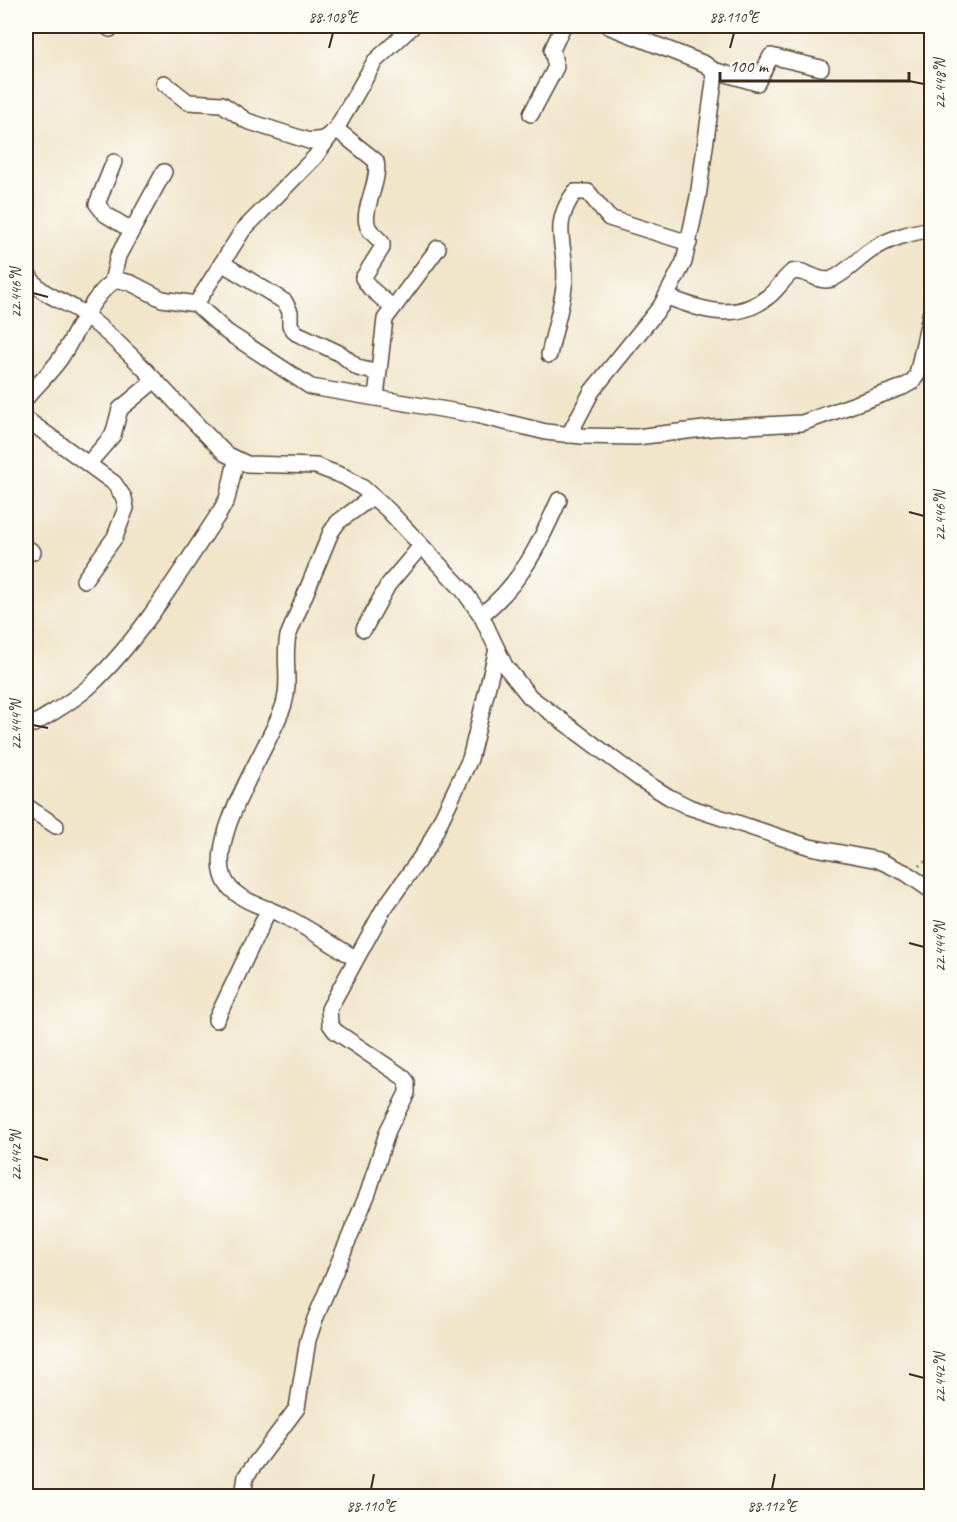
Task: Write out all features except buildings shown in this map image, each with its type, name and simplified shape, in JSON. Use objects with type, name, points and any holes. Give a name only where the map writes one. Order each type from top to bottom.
[{"type":"street","points":[[196,304],[255,216],[315,157],[333,132],[375,61],[413,26]]},
{"type":"street","points":[[531,114],[556,67],[552,50],[563,26]]},
{"type":"street","points":[[608,26],[705,64],[713,70],[757,83],[771,56],[821,68]]},
{"type":"street","points":[[569,435],[592,391],[667,297],[684,262],[689,243],[714,82],[713,70]]},
{"type":"street","points":[[164,83],[188,102],[222,104],[247,121],[296,138],[316,142],[333,132]]},
{"type":"street","points":[[333,132],[376,161],[378,176],[366,217],[370,231],[380,240],[382,248],[363,278],[370,288],[392,307]]},
{"type":"street","points":[[114,162],[97,204],[105,214],[131,230]]},
{"type":"street","points":[[26,398],[60,358],[89,311],[110,285],[118,256],[164,172]]},
{"type":"street","points":[[549,355],[565,286],[560,228],[567,205],[575,192],[588,192],[609,218],[689,243]]},
{"type":"street","points":[[667,297],[713,312],[738,312],[767,298],[792,273],[801,272],[821,279],[832,279],[883,243],[906,234],[932,229]]},
{"type":"street","points":[[376,397],[381,333],[392,307],[438,248]]},
{"type":"street","points":[[222,263],[285,302],[290,312],[290,325],[296,333],[341,354],[358,368],[378,373]]},
{"type":"street","points":[[26,269],[44,294],[89,311],[153,381],[226,454],[236,461],[260,465],[316,466],[345,477],[372,497],[463,590],[481,615],[505,666],[530,697],[640,779],[689,807],[810,847],[878,860],[906,873],[932,891]]},
{"type":"street","points":[[110,285],[125,281],[162,299],[196,304],[227,332],[302,382],[318,388],[476,414],[569,435],[636,437],[817,419],[852,403],[912,382],[919,368],[932,307]]},
{"type":"street","points":[[88,464],[113,435],[120,409],[153,381]]},
{"type":"street","points":[[26,419],[120,490],[126,508],[116,537],[84,580]]},
{"type":"street","points":[[34,724],[70,702],[91,685],[134,635],[220,512],[227,499],[236,461]]},
{"type":"street","points":[[355,958],[231,889],[222,874],[223,847],[247,781],[284,706],[289,681],[286,656],[288,636],[315,573],[325,541],[338,522],[372,497]]},
{"type":"street","points":[[481,615],[508,591],[527,567],[559,500]]},
{"type":"street","points":[[363,629],[388,585],[421,546]]},
{"type":"street","points":[[243,1497],[246,1476],[297,1408],[308,1340],[315,1319],[368,1193],[388,1130],[407,1093],[403,1077],[335,1031],[330,1024],[329,1009],[383,910],[428,847],[470,759],[497,649]]},
{"type":"street","points":[[26,806],[56,826]]},
{"type":"street","points":[[216,1020],[269,909]]}]
